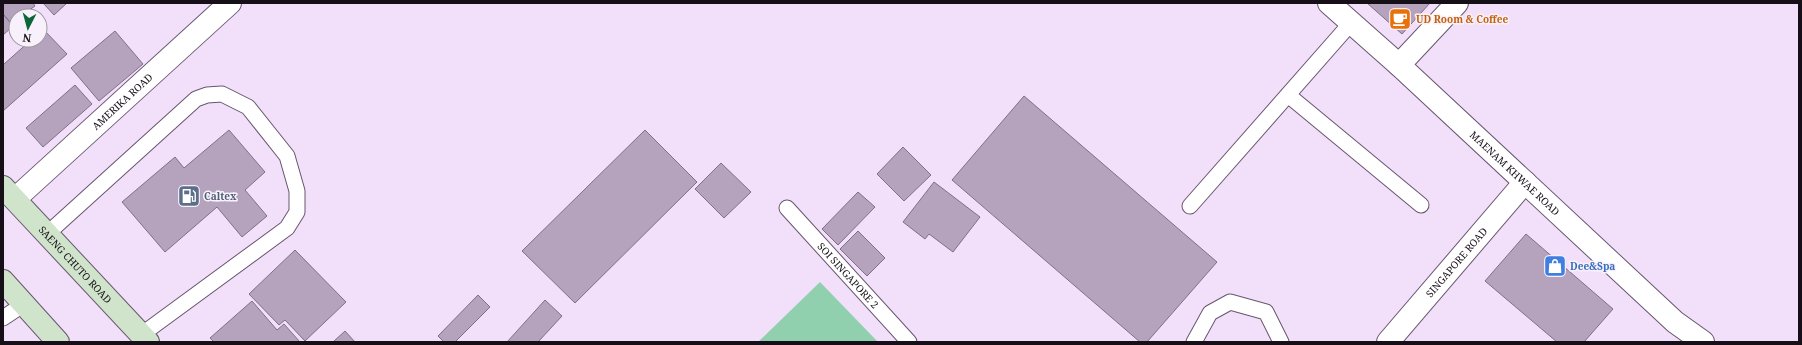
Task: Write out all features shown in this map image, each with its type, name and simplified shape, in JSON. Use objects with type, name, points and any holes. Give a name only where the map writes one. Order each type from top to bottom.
[{"type":"main road","name":"SAENG CHUTO ROAD","points":[[9,193],[144,338]]},
{"type":"main road","points":[[3,281],[58,342]]},
{"type":"street","name":"AMERIKA ROAD","points":[[9,193],[230,3]]},
{"type":"street","name":"MAENAM KHWAE ROAD","points":[[1329,3],[1399,65],[1675,322],[1703,342]]},
{"type":"street","points":[[1399,65],[1457,3]]},
{"type":"street","name":"SINGAPORE ROAD","points":[[1388,342],[1525,182]]},
{"type":"lane","points":[[1190,206],[1351,22]]},
{"type":"lane","points":[[47,234],[196,99],[207,95],[222,94],[248,107],[287,156],[297,191],[297,212],[287,228],[144,338]]},
{"type":"lane","points":[[1288,95],[1421,205]]},
{"type":"lane","name":"SOI SINGAPORE 2","points":[[788,208],[909,342]]},
{"type":"lane","points":[[1194,342],[1210,313],[1230,302],[1266,312],[1281,342]]},
{"type":"lane","points":[[3,318],[24,304]]},
{"type":"green space","points":[[820,282],[878,342],[758,342]]},
{"type":"building","points":[[3,3],[33,3],[35,6],[32,8],[8,8],[8,20],[3,14]]},
{"type":"building","points":[[43,3],[67,3],[54,15]]},
{"type":"building","name":"UD Room & Coffee","points":[[1367,3],[1430,3],[1402,34]]},
{"type":"building","points":[[3,14],[8,20],[8,30],[3,35]]},
{"type":"building","points":[[115,31],[143,64],[99,101],[71,68]]},
{"type":"building","points":[[48,34],[67,54],[3,111],[3,65],[22,48],[48,48]]},
{"type":"building","points":[[75,85],[92,104],[43,147],[26,128]]},
{"type":"building","points":[[1024,96],[1217,262],[1147,342],[1140,342],[952,180]]},
{"type":"building","name":"Caltex","points":[[229,130],[265,172],[245,190],[267,216],[242,237],[217,207],[165,252],[122,202],[175,157],[184,168]]},
{"type":"building","points":[[645,130],[697,182],[575,303],[522,251]]},
{"type":"building","points":[[903,147],[931,175],[904,201],[877,174]]},
{"type":"building","points":[[721,163],[751,192],[724,218],[695,189]]},
{"type":"building","points":[[934,182],[980,217],[953,252],[929,234],[925,239],[903,222]]},
{"type":"building","points":[[858,192],[875,207],[838,245],[822,229]]},
{"type":"building","points":[[858,231],[885,258],[867,276],[840,249]]},
{"type":"building","points":[[1526,234],[1613,309],[1584,342],[1557,342],[1485,281]]},
{"type":"building","points":[[295,250],[346,302],[305,341],[285,320],[279,325],[249,294]]},
{"type":"building","points":[[478,295],[490,307],[455,342],[444,342],[438,336]]},
{"type":"building","points":[[545,300],[562,316],[538,342],[507,342]]},
{"type":"building","points":[[252,301],[277,330],[284,324],[300,342],[214,342],[210,338]]},
{"type":"building","points":[[345,331],[355,342],[333,342]]},
{"type":"place","name":"UD Room & Coffee","points":[[1400,19]]},
{"type":"place","name":"Caltex","points":[[189,196]]},
{"type":"place","name":"Dee&Spa","points":[[1555,266]]}]
